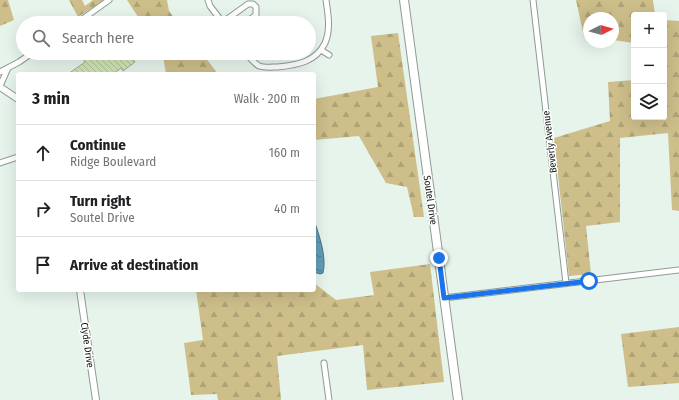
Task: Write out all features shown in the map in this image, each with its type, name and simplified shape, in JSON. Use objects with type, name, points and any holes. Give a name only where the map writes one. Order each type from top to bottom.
[{"type":"main road","name":"Soutel Drive","points":[[404,0],[458,400]]},
{"type":"street","points":[[87,16],[109,0]]},
{"type":"street","points":[[208,0],[210,6],[218,16]]},
{"type":"street","points":[[316,54],[321,50],[328,31],[329,21],[326,0]]},
{"type":"street","name":"Beverly Avenue","points":[[533,0],[566,283]]},
{"type":"street","points":[[232,16],[248,4],[253,4],[256,7],[256,15],[255,16]]},
{"type":"street","points":[[321,50],[329,55]]},
{"type":"street","points":[[0,72],[22,60]]},
{"type":"street","points":[[252,60],[261,67],[296,64],[308,60]]},
{"type":"street","points":[[8,68],[0,86],[16,98]]},
{"type":"street","points":[[0,163],[16,158]]},
{"type":"street","points":[[444,298],[679,270]]},
{"type":"street","name":"Clyde Drive","points":[[80,292],[96,400]]},
{"type":"street","points":[[324,363],[329,400]]},
{"type":"green space","points":[[0,0],[8,0],[14,20],[0,26]]},
{"type":"green space","points":[[69,0],[82,0],[85,6],[93,0],[104,0],[80,16],[77,16]]},
{"type":"green space","points":[[127,0],[167,0],[169,11],[173,16],[137,16]]},
{"type":"green space","points":[[576,0],[653,0],[655,12],[631,12],[631,43],[619,41],[619,12],[583,12],[583,32]]},
{"type":"green space","points":[[667,20],[679,21],[679,211],[672,210],[668,133],[620,138],[620,222],[586,226],[591,274],[569,276],[554,138],[610,121],[608,82],[631,80],[631,120],[667,120]]},
{"type":"green space","points":[[398,33],[424,217],[414,217],[407,187],[386,183],[359,136],[316,140],[316,99],[378,87],[371,36]]},
{"type":"green space","points":[[164,60],[207,60],[216,72],[166,72]]},
{"type":"green space","points":[[430,264],[444,382],[367,390],[363,345],[277,356],[281,400],[218,400],[217,394],[191,395],[184,343],[203,340],[196,292],[316,292],[316,285],[336,300],[374,295],[370,272]]},
{"type":"green space","points":[[679,327],[679,383],[628,387],[621,334]]},
{"type":"water","points":[[316,226],[324,260],[323,273],[316,273]]},
{"type":"building","points":[[84,60],[134,60],[135,62],[123,71],[121,68],[116,72],[71,72],[85,62]]},
{"type":"route","points":[[439,258],[444,298],[589,281]]}]
